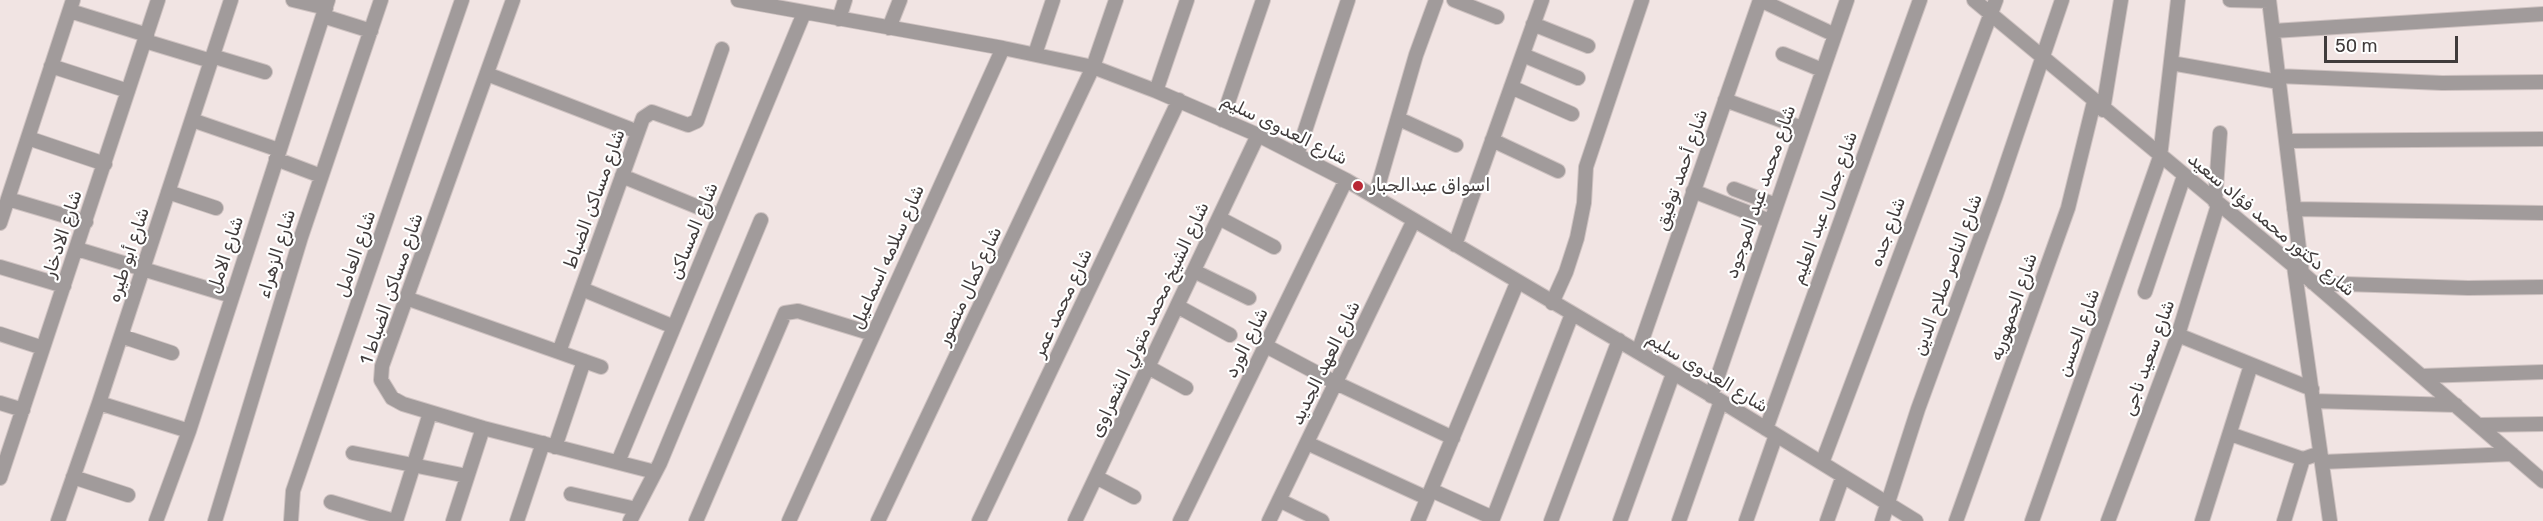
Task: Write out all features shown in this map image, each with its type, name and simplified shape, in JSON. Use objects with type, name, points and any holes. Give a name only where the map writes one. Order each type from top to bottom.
[{"type":"street","name":"شارع الادخار","points":[[0,475],[158,0]]},
{"type":"street","name":"شارع أبو طيره","points":[[58,521],[231,0]]},
{"type":"street","points":[[293,0],[326,8],[371,31]]},
{"type":"street","name":"شارع الزهراء","points":[[215,521],[321,176],[381,0]]},
{"type":"street","name":"شارع العامل","points":[[291,521],[293,491],[462,0]]},
{"type":"street","name":"شارع مساكن الضباط 1","points":[[513,0],[382,366],[381,380],[392,398],[429,413],[655,472]]},
{"type":"street","name":"شارع العدوى سليم","points":[[738,0],[778,4],[804,13],[1003,48],[1093,67],[1179,100],[1258,135],[1346,180],[1517,283],[1716,398],[1916,521]]},
{"type":"street","points":[[839,19],[845,0]]},
{"type":"street","points":[[889,28],[900,0]]},
{"type":"street","points":[[1035,54],[1053,0]]},
{"type":"street","name":"شارع كمال منصور","points":[[878,521],[1093,67],[1116,0]]},
{"type":"street","points":[[1156,91],[1187,0]]},
{"type":"street","points":[[1222,120],[1263,0]]},
{"type":"street","points":[[1297,155],[1348,0]]},
{"type":"street","points":[[1375,197],[1416,55],[1436,0]]},
{"type":"street","points":[[1454,0],[1497,17]]},
{"type":"street","points":[[1455,245],[1542,0]]},
{"type":"street","points":[[1552,303],[1566,272],[1577,238],[1584,203],[1586,167],[1642,0]]},
{"type":"street","points":[[1760,0],[1835,35]]},
{"type":"street","name":"شارع أحمد توفيق","points":[[1638,352],[1760,0]]},
{"type":"street","name":"شارع محمد عبد الموجود","points":[[1679,521],[1770,221],[1847,0]]},
{"type":"street","name":"شارع جمال عبد العليم","points":[[1746,521],[1771,432],[1920,0]]},
{"type":"street","name":"شارع دكتور محمد فؤاد سعيد","points":[[1974,0],[2098,106],[2298,270],[2543,481]]},
{"type":"street","name":"شارع جده","points":[[1821,463],[1938,147],[1996,0]]},
{"type":"street","name":"شارع الناصر صلاح الدين","points":[[1882,521],[1918,409],[1996,195],[2062,0]]},
{"type":"street","name":"شارع الجمهوريه","points":[[1956,521],[2068,208],[2098,106],[2121,0]]},
{"type":"street","name":"شارع الحسن","points":[[2032,521],[2160,157],[2178,0]]},
{"type":"street","points":[[2229,0],[2269,1],[2294,209],[2298,270],[2312,395],[2330,521]]},
{"type":"street","points":[[0,223],[72,6],[146,38],[265,72]]},
{"type":"street","name":"شارع الامل","points":[[156,521],[189,430],[326,8]]},
{"type":"street","name":"شارع المساكن","points":[[618,462],[804,13]]},
{"type":"street","points":[[2273,31],[2543,14]]},
{"type":"street","points":[[1533,24],[1588,46]]},
{"type":"street","name":"شارع سلامه اسماعيل","points":[[789,521],[1003,48]]},
{"type":"street","name":"شارع مساكن الضباط","points":[[560,352],[645,115],[652,112],[688,125],[697,121],[722,49]]},
{"type":"street","points":[[1783,54],[1822,70]]},
{"type":"street","points":[[1522,55],[1578,78]]},
{"type":"street","points":[[2170,63],[2278,79],[2442,83],[2543,82]]},
{"type":"street","points":[[51,66],[128,92]]},
{"type":"street","points":[[487,74],[638,132]]},
{"type":"street","points":[[1511,87],[1572,114]]},
{"type":"street","name":"شارع محمد عمر","points":[[979,521],[1179,100]]},
{"type":"street","points":[[1725,100],[1802,128]]},
{"type":"street","points":[[1399,118],[1456,145]]},
{"type":"street","points":[[192,120],[278,154],[321,176]]},
{"type":"street","name":"شارع سعيد ناجى","points":[[2108,521],[2178,335],[2217,204],[2220,133]]},
{"type":"street","name":"شارع الشيخ محمد متولي الشعراوى","points":[[1075,521],[1258,135]]},
{"type":"street","points":[[28,138],[105,164]]},
{"type":"street","points":[[2286,141],[2543,138]]},
{"type":"street","points":[[1492,140],[1558,171]]},
{"type":"street","points":[[622,176],[720,216]]},
{"type":"street","points":[[2145,292],[2184,176]]},
{"type":"street","name":"شارع الورد","points":[[1180,521],[1346,180]]},
{"type":"street","points":[[1734,189],[1776,205]]},
{"type":"street","points":[[1693,191],[1770,221]]},
{"type":"street","points":[[168,192],[216,208]]},
{"type":"street","points":[[8,199],[86,222]]},
{"type":"street","points":[[2294,209],[2543,213]]},
{"type":"street","points":[[1219,219],[1274,247]]},
{"type":"street","points":[[571,494],[633,515],[655,472],[761,220]]},
{"type":"street","name":"شارع العهد الجديد","points":[[1269,521],[1414,220]]},
{"type":"street","points":[[77,249],[232,296]]},
{"type":"street","points":[[0,267],[64,286]]},
{"type":"street","points":[[1194,271],[1249,298]]},
{"type":"street","points":[[1418,521],[1517,283]]},
{"type":"street","points":[[2313,283],[2468,288],[2543,287]]},
{"type":"street","points":[[582,289],[674,327]]},
{"type":"street","points":[[406,298],[601,367]]},
{"type":"street","points":[[1177,306],[1230,335]]},
{"type":"street","points":[[696,521],[785,314],[798,311],[873,334]]},
{"type":"street","points":[[1307,443],[1493,520],[1572,314]]},
{"type":"street","points":[[0,334],[44,348]]},
{"type":"street","points":[[2178,335],[2252,365],[2312,395],[2456,405]]},
{"type":"street","points":[[121,336],[172,353]]},
{"type":"street","points":[[1551,521],[1619,340]]},
{"type":"street","points":[[1266,346],[1336,383],[1453,438]]},
{"type":"street","points":[[517,521],[584,361]]},
{"type":"street","points":[[2202,521],[2252,365]]},
{"type":"street","points":[[1148,367],[1186,388]]},
{"type":"street","points":[[2422,376],[2543,372]]},
{"type":"street","points":[[1620,521],[1673,374]]},
{"type":"street","points":[[0,403],[23,410]]},
{"type":"street","points":[[99,403],[189,430]]},
{"type":"street","points":[[331,502],[395,521],[429,413]]},
{"type":"street","points":[[2478,425],[2543,424]]},
{"type":"street","points":[[453,521],[483,428]]},
{"type":"street","points":[[2230,434],[2303,459],[2512,454]]},
{"type":"street","points":[[353,453],[467,476]]},
{"type":"street","points":[[2284,521],[2303,459]]},
{"type":"street","points":[[1827,521],[1843,476]]},
{"type":"street","points":[[73,477],[128,495]]},
{"type":"street","points":[[1096,477],[1134,497]]},
{"type":"street","points":[[1279,500],[1322,521]]},
{"type":"street","points":[[342,521],[346,507]]},
{"type":"place","name":"اسواق عبدالجبار","points":[[1358,186]]}]
